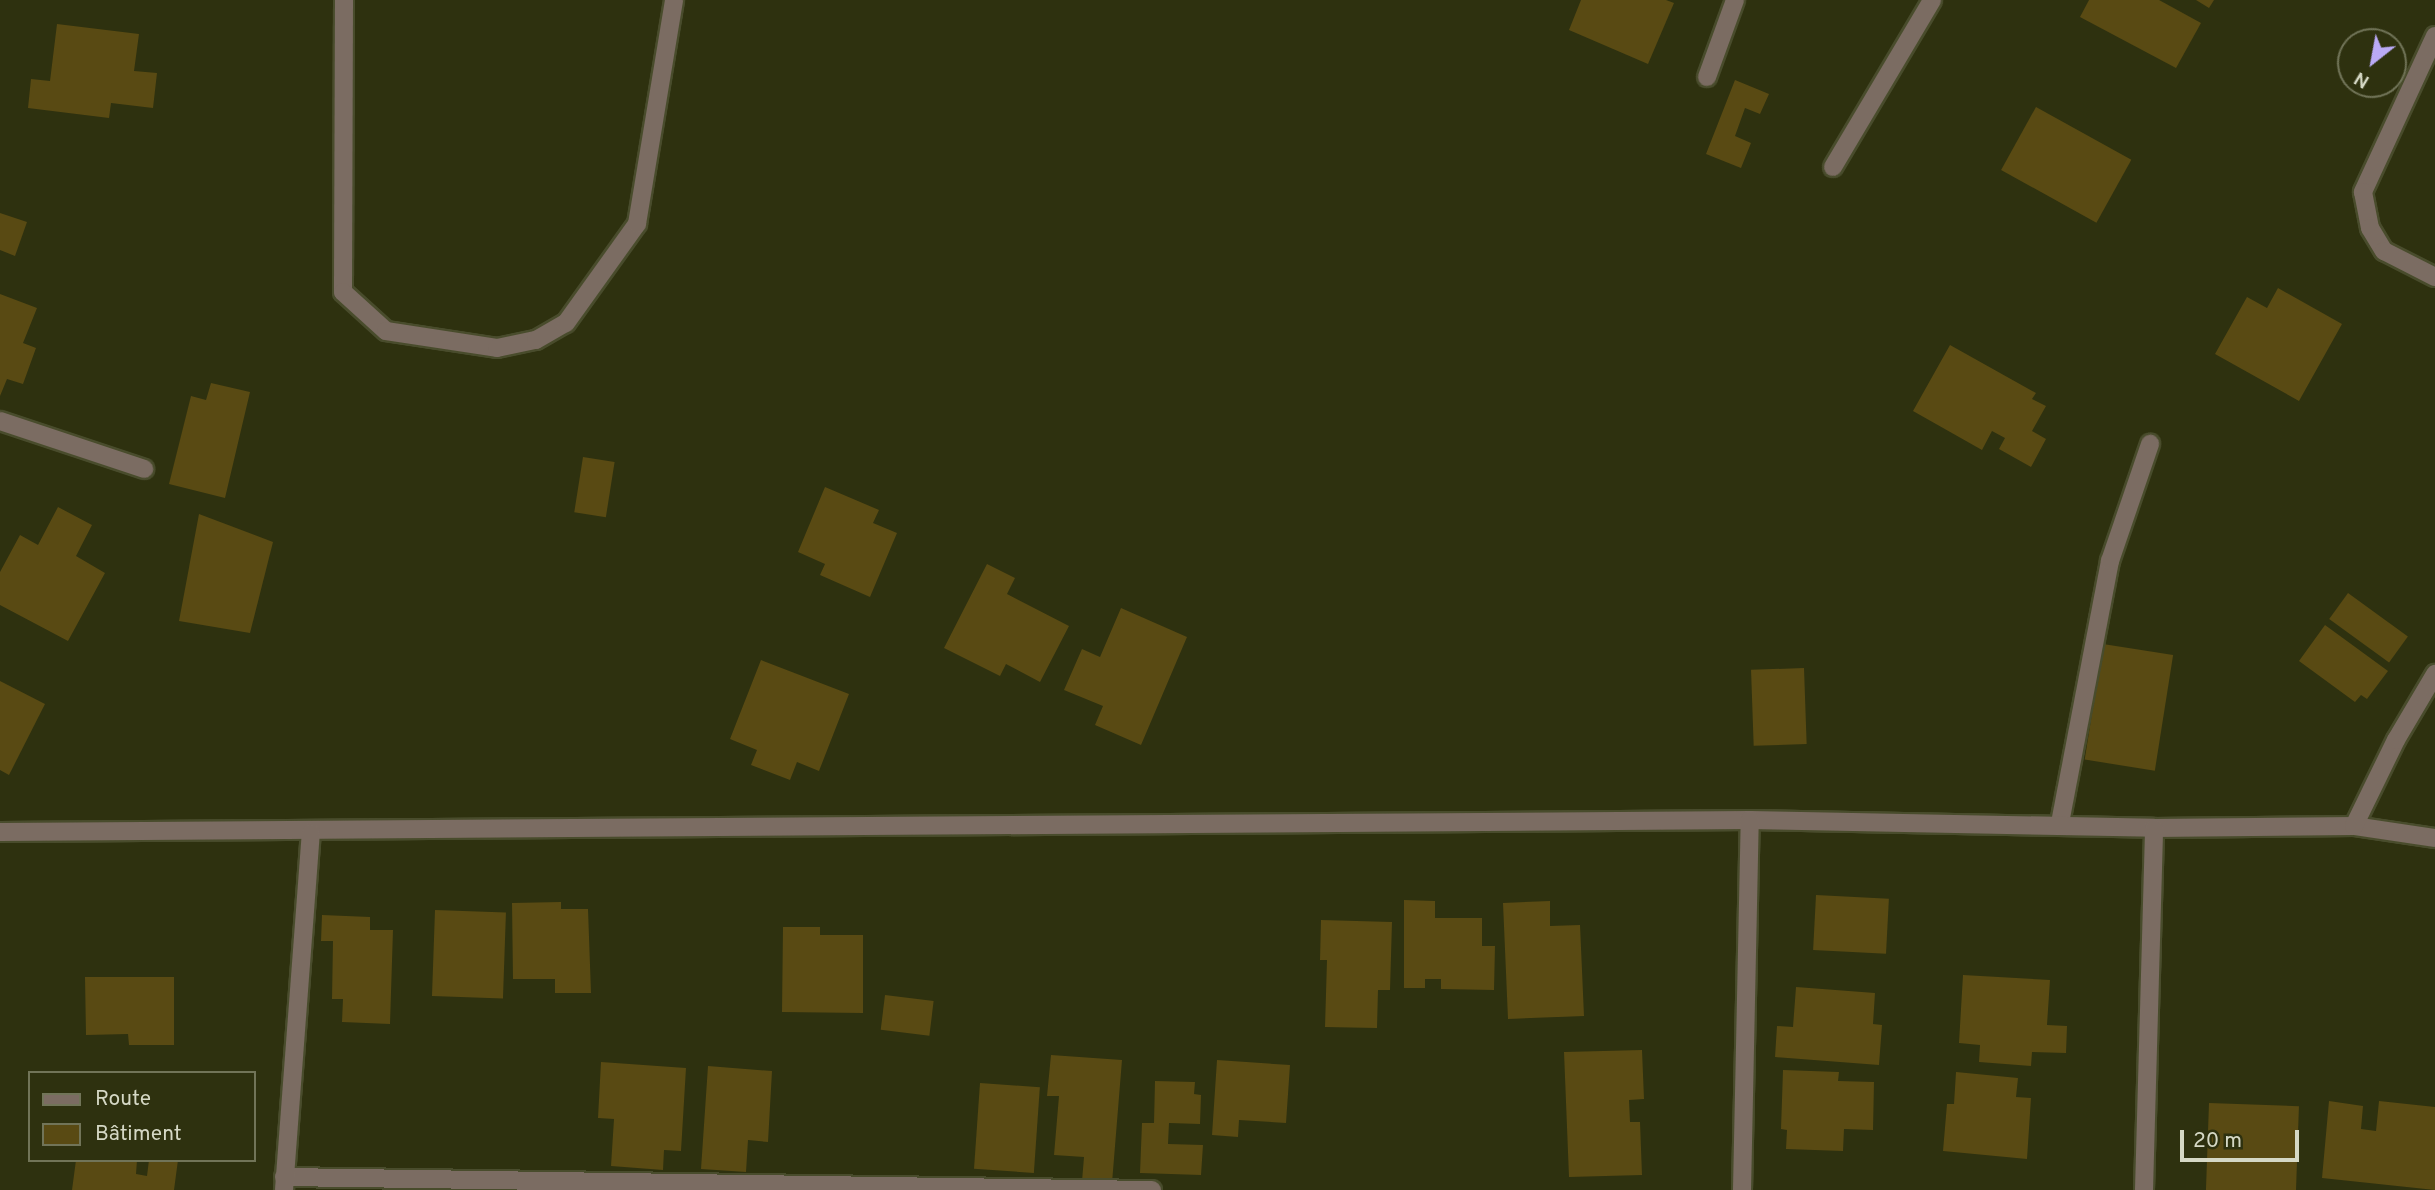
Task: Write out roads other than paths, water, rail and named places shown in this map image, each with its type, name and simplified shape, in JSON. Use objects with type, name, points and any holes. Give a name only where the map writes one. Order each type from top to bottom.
[{"type":"street","points":[[344,0],[343,292],[386,331],[497,348],[536,340],[566,323],[638,224],[674,0]]},
{"type":"street","points":[[1707,77],[1735,0]]},
{"type":"street","points":[[1833,167],[1932,0]]},
{"type":"street","points":[[2435,36],[2363,192],[2370,228],[2384,251],[2435,277]]},
{"type":"street","points":[[0,421],[144,469]]},
{"type":"street","points":[[2060,823],[2110,561],[2150,443]]},
{"type":"street","points":[[2354,826],[2435,674]]},
{"type":"street","points":[[1742,1190],[1750,820]]},
{"type":"street","points":[[0,832],[311,833],[1750,820],[2060,823],[2154,828],[2354,826],[2435,838]]},
{"type":"street","points":[[2144,1190],[2154,828]]},
{"type":"street","points":[[311,833],[284,1183],[1152,1190]]}]
